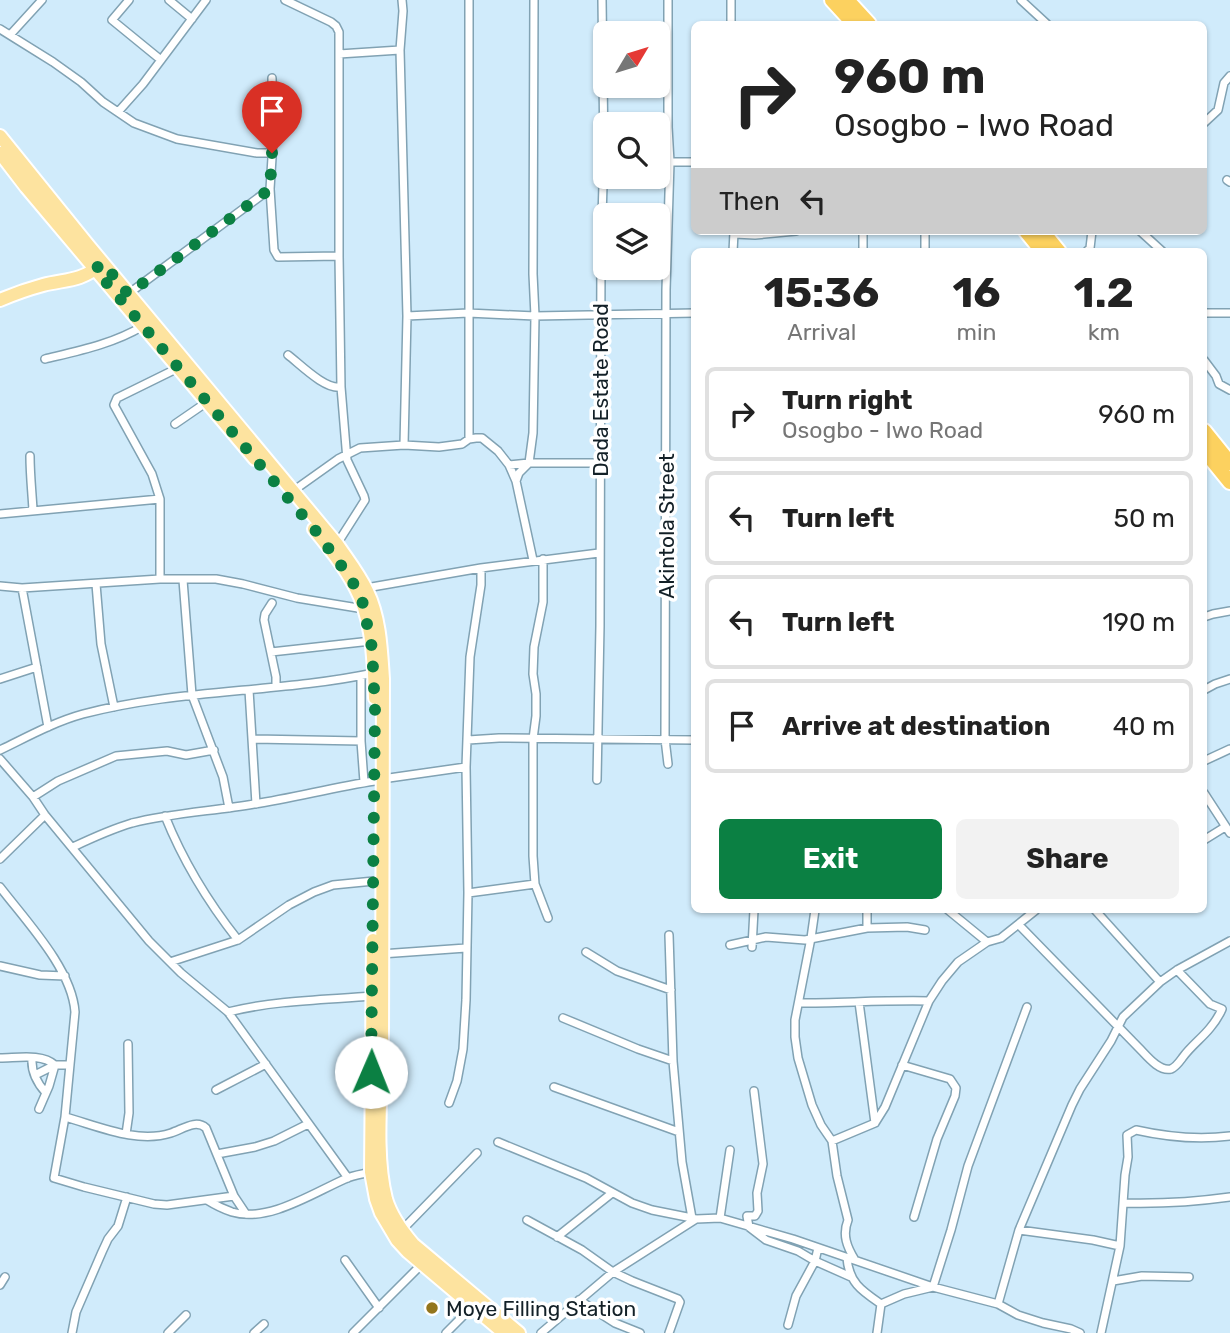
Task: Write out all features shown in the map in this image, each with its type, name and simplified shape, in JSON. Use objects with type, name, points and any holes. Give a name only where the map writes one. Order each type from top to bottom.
[{"type":"highway","points":[[832,0],[851,21]]},
{"type":"highway","points":[[847,0],[866,21]]},
{"type":"highway","points":[[1207,435],[1230,463]]},
{"type":"highway","points":[[1207,454],[1230,482]]},
{"type":"main road","points":[[0,136],[123,296],[337,544],[366,588],[377,623],[383,679],[374,781],[371,1172],[376,1199],[397,1240],[408,1252],[504,1333]]},
{"type":"main road","points":[[0,153],[26,187],[99,266]]},
{"type":"main road","points":[[0,300],[45,284],[82,277],[99,266]]},
{"type":"main road","points":[[71,280],[100,286],[123,296],[143,327],[333,553],[351,579],[365,609],[371,641],[368,675],[382,954],[380,1151],[386,1200],[402,1230],[428,1258],[519,1333]]},
{"type":"street","points":[[10,35],[42,0]]},
{"type":"street","points":[[129,0],[112,20],[161,60]]},
{"type":"street","points":[[169,0],[192,19]]},
{"type":"street","points":[[118,112],[143,84],[206,0]]},
{"type":"street","points":[[285,0],[331,22],[339,32],[341,387],[346,460],[365,500],[337,544]]},
{"type":"street","points":[[402,0],[400,50],[407,317],[404,445]]},
{"type":"street","points":[[469,0],[469,439]]},
{"type":"street","points":[[516,481],[519,473],[529,463],[533,433],[534,0]]},
{"type":"street","name":"Dada Estate Road","points":[[597,780],[604,153],[602,0]]},
{"type":"street","name":"Akintola Street","points":[[668,0],[668,112]]},
{"type":"street","points":[[731,0],[732,21]]},
{"type":"street","points":[[1021,0],[1044,21]]},
{"type":"street","points":[[0,29],[53,62],[134,123],[177,139],[257,153],[272,153]]},
{"type":"street","points":[[339,54],[400,50]]},
{"type":"street","points":[[1207,120],[1218,110],[1224,83],[1230,76]]},
{"type":"street","points":[[272,78],[274,123],[270,189],[274,250],[278,257],[339,256]]},
{"type":"street","points":[[670,162],[691,162]]},
{"type":"street","points":[[123,296],[270,189]]},
{"type":"street","name":"Akintola Street","points":[[668,764],[665,739],[666,290],[669,189]]},
{"type":"street","points":[[1144,235],[1159,248]]},
{"type":"street","points":[[407,317],[468,313],[535,316],[691,313]]},
{"type":"street","points":[[1207,313],[1230,313]]},
{"type":"street","points":[[45,359],[83,350],[143,327]]},
{"type":"street","points":[[288,355],[320,380],[335,388],[341,387]]},
{"type":"street","points":[[1207,364],[1219,384],[1230,390]]},
{"type":"street","points":[[160,579],[160,499],[152,474],[114,405],[117,398],[178,368]]},
{"type":"street","points":[[175,424],[207,402]]},
{"type":"street","points":[[293,491],[360,448],[404,445],[439,447],[482,438],[498,451],[516,481],[533,561]]},
{"type":"street","points":[[30,456],[33,510]]},
{"type":"street","points":[[509,466],[529,463],[600,463]]},
{"type":"street","points":[[0,514],[160,499]]},
{"type":"street","points":[[366,588],[481,568],[599,554]]},
{"type":"street","points":[[544,559],[543,601],[534,647],[536,716],[533,739],[533,856],[535,884],[548,918]]},
{"type":"street","points":[[449,1104],[463,1049],[466,1000],[466,767],[470,657],[481,568]]},
{"type":"street","points":[[0,586],[22,588],[160,579],[216,579],[297,598],[365,609]]},
{"type":"street","points":[[183,580],[192,695],[223,777],[229,808]]},
{"type":"street","points":[[96,584],[101,643],[114,707]]},
{"type":"street","points":[[22,588],[48,727]]},
{"type":"street","points":[[272,603],[264,620],[276,687]]},
{"type":"street","points":[[1207,616],[1230,611]]},
{"type":"street","points":[[271,652],[371,641]]},
{"type":"street","points":[[0,679],[37,667]]},
{"type":"street","points":[[0,750],[48,727],[80,715],[114,707],[192,695],[368,675],[361,741],[374,781]]},
{"type":"street","points":[[1207,688],[1230,679]]},
{"type":"street","points":[[249,690],[256,804]]},
{"type":"street","points":[[253,739],[361,741]]},
{"type":"street","points":[[468,740],[691,740]]},
{"type":"street","points":[[1207,760],[1230,749]]},
{"type":"street","points":[[33,797],[58,781],[116,756],[167,751],[186,755],[214,750]]},
{"type":"street","points":[[0,759],[149,941],[228,1012],[348,1178]]},
{"type":"street","points":[[73,847],[130,824],[165,816],[256,804],[374,781],[466,767]]},
{"type":"street","points":[[1207,798],[1228,830],[1207,839]]},
{"type":"street","points":[[0,859],[45,815]]},
{"type":"street","points":[[165,816],[200,885],[238,940]]},
{"type":"street","points":[[170,962],[238,940],[289,905],[314,892],[333,885],[374,881]]},
{"type":"street","points":[[468,893],[535,884]]},
{"type":"street","points":[[0,887],[65,976],[74,1001],[65,1117],[54,1178],[167,1205],[234,1196]]},
{"type":"street","points":[[752,943],[754,913]]},
{"type":"street","points":[[815,913],[795,1020],[798,1058],[812,1105],[832,1141],[848,1220],[845,1226],[846,1245],[851,1276],[862,1292],[881,1304]]},
{"type":"street","points":[[867,913],[867,928]]},
{"type":"street","points":[[952,913],[987,942]]},
{"type":"street","points":[[832,1141],[875,1123],[885,1107],[929,1001],[958,962],[987,942],[1001,938],[1032,913]]},
{"type":"street","points":[[1098,913],[1160,982]]},
{"type":"street","points":[[1018,925],[1118,1028],[1156,1064],[1165,1068],[1171,1069],[1175,1066],[1210,1029],[1222,1009]]},
{"type":"street","points":[[730,945],[752,943],[766,937],[805,940],[867,928],[907,926],[925,930]]},
{"type":"street","points":[[669,935],[673,1061],[679,1132],[694,1219]]},
{"type":"street","points":[[998,1304],[1019,1230],[1080,1089],[1123,1017],[1160,982],[1230,941]]},
{"type":"street","points":[[382,954],[466,948]]},
{"type":"street","points":[[586,952],[617,971],[671,990]]},
{"type":"street","points":[[0,966],[40,975],[65,976]]},
{"type":"street","points":[[1177,970],[1210,1004],[1230,1013]]},
{"type":"street","points":[[228,1012],[310,999],[373,996]]},
{"type":"street","points":[[799,1003],[929,1001]]},
{"type":"street","points":[[859,1002],[875,1123]]},
{"type":"street","points":[[933,1287],[968,1167],[1027,1007]]},
{"type":"street","points":[[563,1018],[673,1061]]},
{"type":"street","points":[[125,1134],[129,1113],[128,1044]]},
{"type":"street","points":[[0,1058],[43,1058],[55,1065]]},
{"type":"street","points":[[32,1058],[35,1075],[46,1093]]},
{"type":"street","points":[[216,1090],[266,1064]]},
{"type":"street","points":[[35,1075],[55,1065],[70,1065]]},
{"type":"street","points":[[39,1109],[55,1065]]},
{"type":"street","points":[[902,1065],[950,1079],[956,1088],[937,1139],[914,1217]]},
{"type":"street","points":[[554,1087],[679,1132]]},
{"type":"street","points":[[754,1091],[763,1164],[757,1193],[758,1211],[755,1216],[747,1216],[749,1227],[766,1240],[798,1251],[851,1276]]},
{"type":"street","points":[[65,1117],[125,1134],[151,1136],[168,1134],[198,1123],[206,1128],[234,1196],[246,1214]]},
{"type":"street","points":[[217,1154],[274,1141],[308,1124]]},
{"type":"street","points":[[1101,1333],[1120,1246],[1128,1157],[1127,1135],[1136,1130],[1180,1138],[1230,1136]]},
{"type":"street","points":[[498,1142],[586,1178],[612,1193],[652,1210],[694,1219],[719,1218],[933,1287],[998,1304],[1018,1315],[1080,1333]]},
{"type":"street","points":[[719,1218],[730,1150]]},
{"type":"street","points":[[402,1230],[477,1153]]},
{"type":"street","points":[[206,1200],[233,1212],[266,1212],[308,1198],[348,1178],[371,1172]]},
{"type":"street","points":[[557,1237],[612,1193]]},
{"type":"street","points":[[72,1333],[76,1312],[108,1239],[118,1226],[127,1197]]},
{"type":"street","points":[[1123,1203],[1159,1204],[1230,1197]]},
{"type":"street","points":[[541,1333],[613,1272],[694,1219]]},
{"type":"street","points":[[527,1220],[613,1272],[680,1300],[669,1333]]},
{"type":"street","points":[[1019,1230],[1120,1246]]},
{"type":"street","points":[[846,1245],[847,1258]]},
{"type":"street","points":[[789,1325],[796,1296],[815,1261],[818,1248]]},
{"type":"street","points":[[345,1260],[379,1308]]},
{"type":"street","points":[[353,1333],[422,1264]]},
{"type":"street","points":[[1113,1281],[1142,1276],[1189,1276]]},
{"type":"street","points":[[0,1284],[5,1277]]},
{"type":"street","points":[[881,1304],[904,1294],[933,1287]]},
{"type":"street","points":[[579,1300],[615,1323],[640,1333]]},
{"type":"street","points":[[877,1333],[881,1304]]},
{"type":"street","points":[[446,1333],[473,1307]]},
{"type":"street","points":[[168,1333],[186,1315]]},
{"type":"street","points":[[254,1333],[264,1324]]},
{"type":"place","name":"Moye Filling Station","points":[[432,1308]]},
{"type":"route","points":[[272,153],[270,189],[128,294],[103,263],[95,269],[315,530],[351,579],[362,600],[372,648],[375,709],[371,1072]]}]
